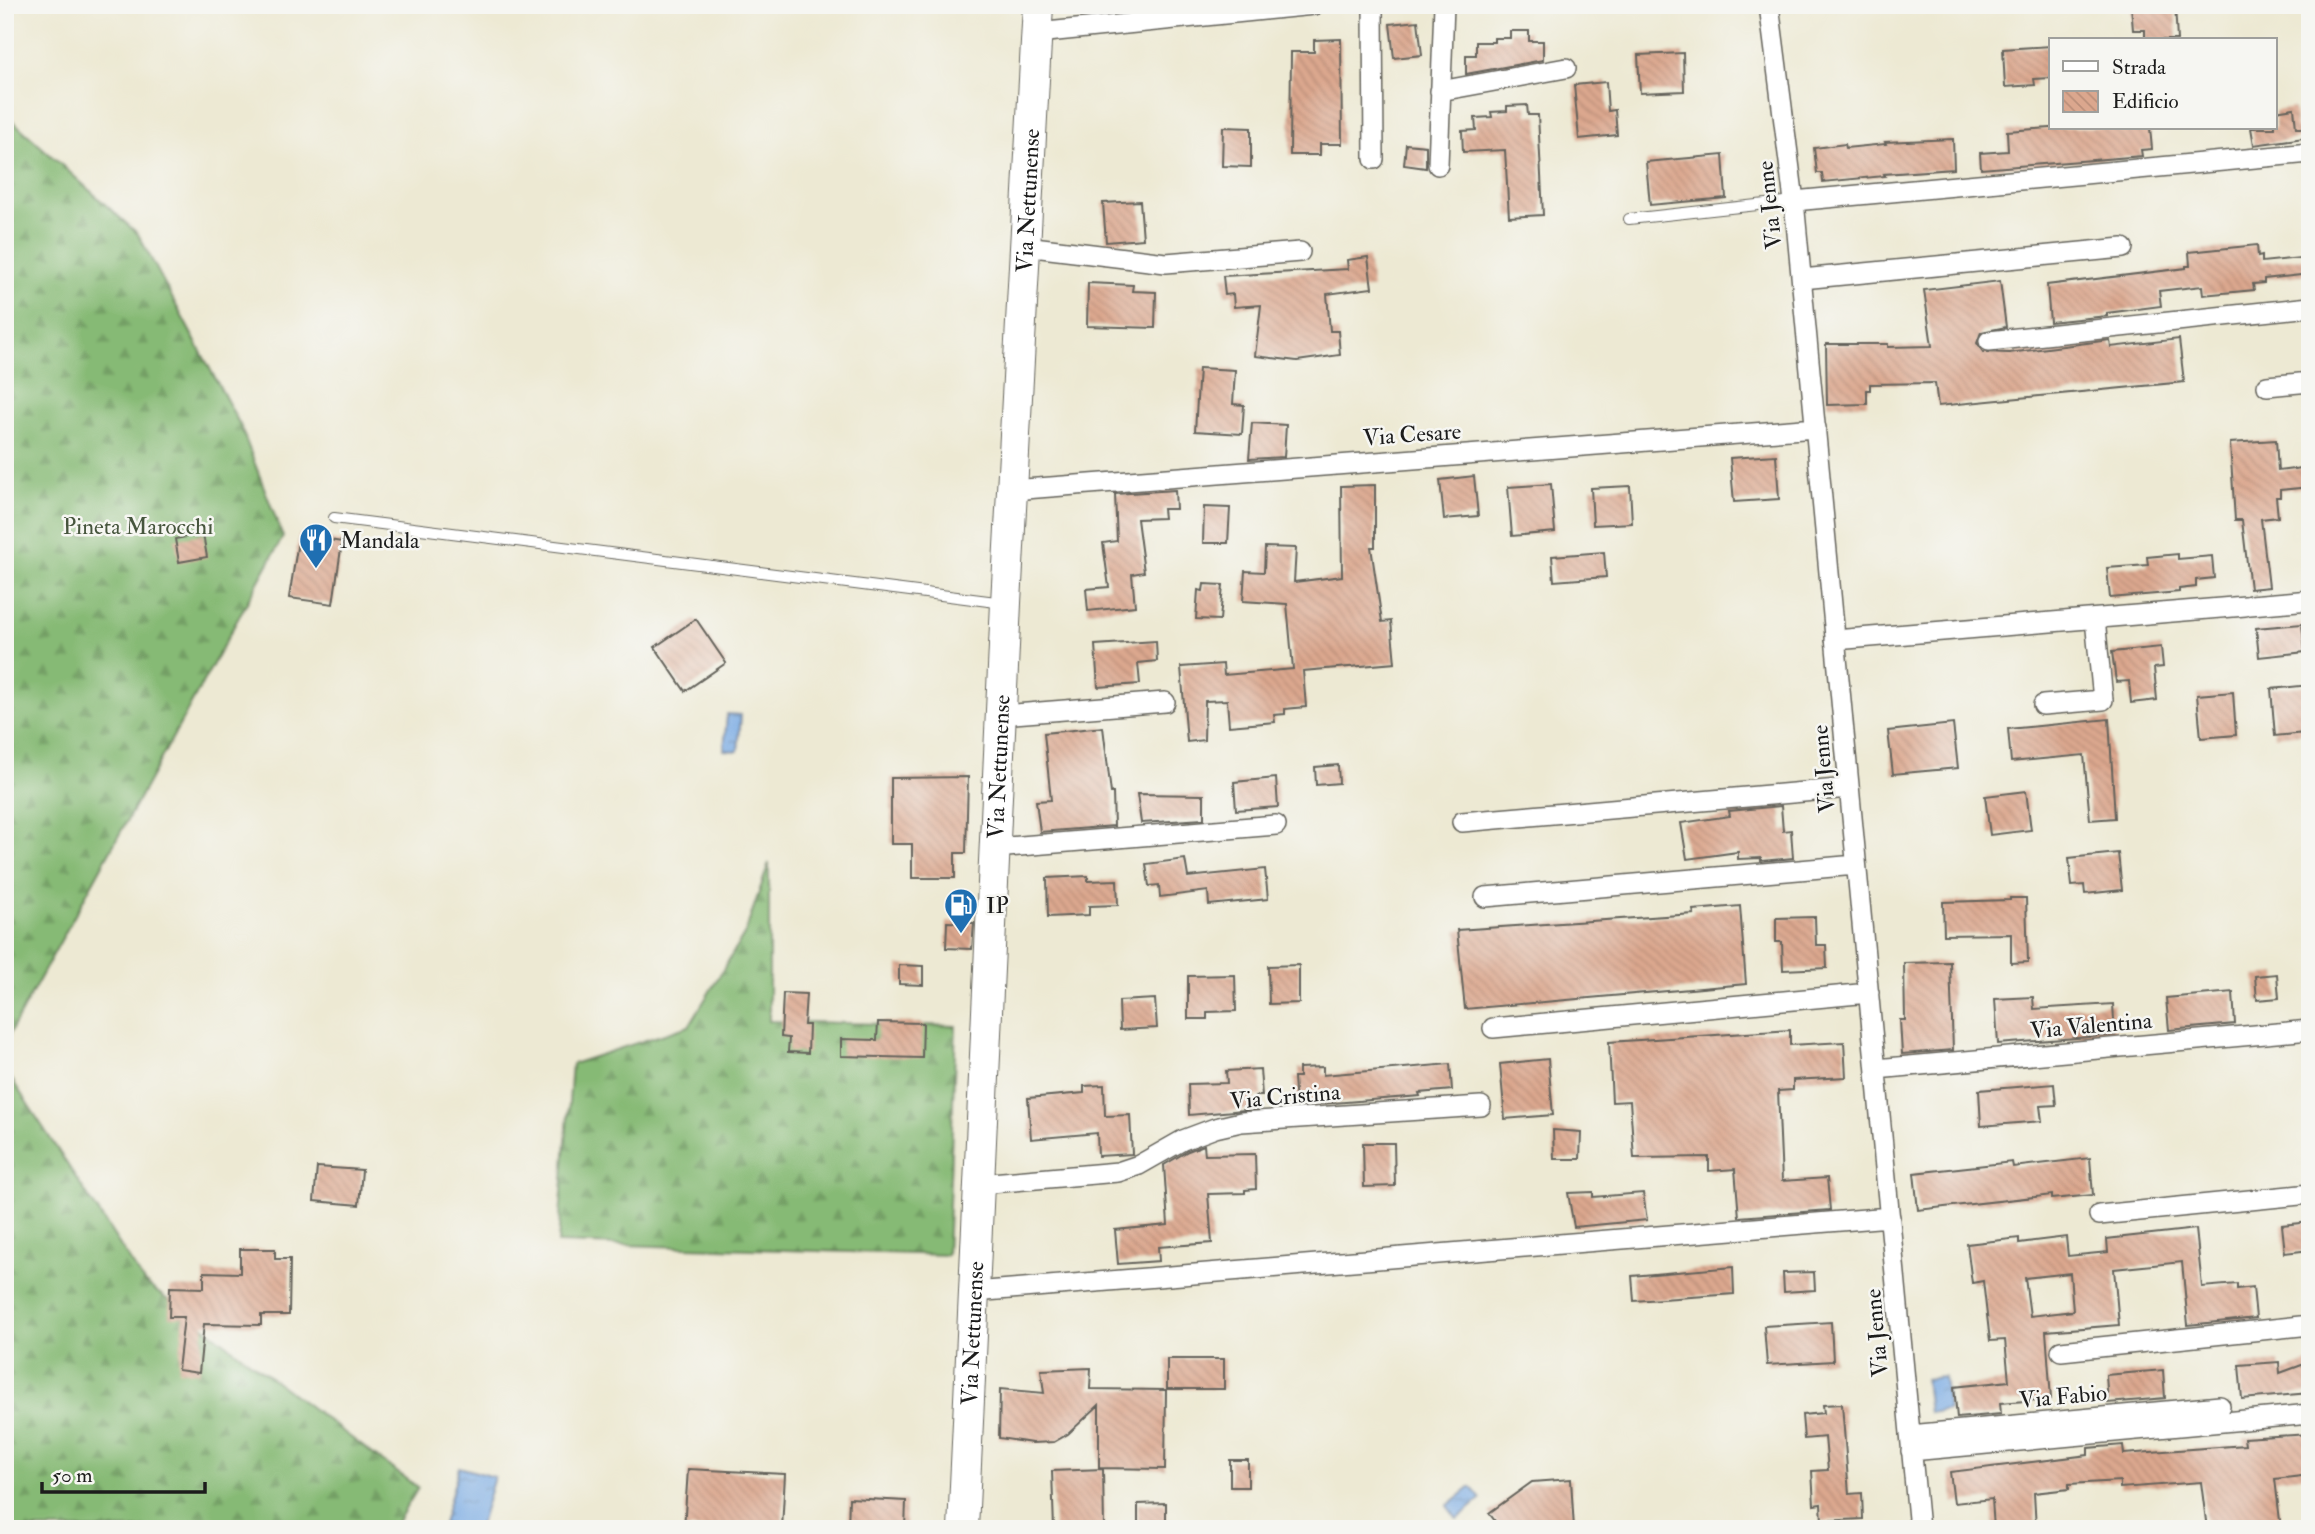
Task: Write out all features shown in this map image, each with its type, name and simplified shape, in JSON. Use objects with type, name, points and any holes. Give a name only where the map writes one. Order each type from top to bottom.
[{"type":"main road","name":"Via Nettunense","points":[[963,1529],[1006,603],[1037,19]]},
{"type":"street","points":[[1037,19],[1314,5]]},
{"type":"street","points":[[1373,5],[1374,159]]},
{"type":"street","points":[[1438,165],[1444,5]]},
{"type":"street","name":"Via Jenne","points":[[1769,5],[1802,279],[1919,1529]]},
{"type":"street","points":[[1440,91],[1566,68]]},
{"type":"street","points":[[1794,201],[2310,153]]},
{"type":"street","points":[[1025,246],[1166,262],[1300,252]]},
{"type":"street","points":[[1802,279],[2123,248]]},
{"type":"street","points":[[1989,341],[2310,307]]},
{"type":"street","points":[[2267,386],[2310,382]]},
{"type":"street","name":"Via Cesare","points":[[1012,490],[1816,428]]},
{"type":"street","points":[[1835,640],[2310,600]]},
{"type":"street","points":[[2043,705],[2103,700],[2095,619]]},
{"type":"street","points":[[1001,715],[1164,702]]},
{"type":"street","points":[[1462,822],[1849,788]]},
{"type":"street","points":[[995,848],[1276,825]]},
{"type":"street","points":[[1485,897],[1856,865]]},
{"type":"street","points":[[1493,1028],[1869,993]]},
{"type":"street","name":"Via Valentina","points":[[1876,1069],[2310,1030]]},
{"type":"street","name":"Via Cristina","points":[[979,1184],[1118,1172],[1139,1166],[1166,1148],[1202,1132],[1249,1121],[1481,1106]]},
{"type":"street","points":[[2099,1215],[2310,1194]]},
{"type":"street","points":[[974,1292],[1890,1216]]},
{"type":"street","points":[[2061,1351],[2310,1325]]},
{"type":"street","name":"Via Fabio","points":[[1911,1443],[2220,1406]]},
{"type":"street","points":[[1911,1443],[2310,1414]]},
{"type":"lane","points":[[1629,219],[1794,201]]},
{"type":"lane","points":[[334,518],[1006,603]]},
{"type":"green space","name":"Pineta Marocchi","points":[[5,114],[138,234],[240,425],[283,537],[5,1042]]},
{"type":"green space","points":[[769,863],[769,1021],[956,1026],[947,1255],[558,1243],[572,1064],[689,1026],[745,933]]},
{"type":"green space","points":[[5,1069],[144,1282],[418,1488],[393,1529],[5,1529]]},
{"type":"water","points":[[727,714],[741,715],[738,751],[724,750]]},
{"type":"water","points":[[1944,1377],[1948,1410],[1929,1413],[1925,1379]]},
{"type":"water","points":[[459,1467],[494,1477],[479,1529],[461,1529],[443,1524]]},
{"type":"water","points":[[1471,1487],[1481,1499],[1457,1519],[1447,1506]]},
{"type":"building","points":[[2131,5],[2175,5],[2177,38],[2145,38],[2145,30],[2133,30]]},
{"type":"building","points":[[1418,21],[1422,55],[1394,58],[1390,24]]},
{"type":"building","points":[[1510,31],[1529,31],[1529,41],[1543,41],[1543,60],[1466,74],[1466,55],[1476,55],[1476,42],[1494,42],[1494,38],[1510,38]]},
{"type":"building","points":[[1341,39],[1342,144],[1320,144],[1320,155],[1290,155],[1291,52],[1314,52],[1314,40]]},
{"type":"building","points":[[2049,46],[2049,78],[2034,79],[2035,85],[2005,87],[2003,49]]},
{"type":"building","points":[[1683,53],[1684,91],[1640,93],[1638,55]]},
{"type":"building","points":[[1606,82],[1608,111],[1615,110],[1617,135],[1579,139],[1574,85]]},
{"type":"building","points":[[1527,105],[1528,115],[1538,115],[1543,215],[1509,217],[1505,150],[1463,152],[1462,131],[1476,130],[1475,118],[1492,117],[1491,112],[1507,111],[1507,106]]},
{"type":"building","points":[[2294,108],[2296,128],[2304,128],[2304,138],[2254,145],[2251,130],[2276,130],[2276,111]]},
{"type":"building","points":[[1223,127],[1251,128],[1251,167],[1222,166]]},
{"type":"building","points":[[2049,128],[2150,130],[2152,149],[2141,150],[2142,156],[1981,169],[1980,153],[2008,151],[2007,131]]},
{"type":"building","points":[[1953,139],[1954,169],[1823,182],[1822,173],[1817,173],[1814,148]]},
{"type":"building","points":[[1406,144],[1426,146],[1426,168],[1404,165]]},
{"type":"building","points":[[1723,155],[1726,198],[1650,205],[1646,162]]},
{"type":"building","points":[[1140,201],[1143,239],[1106,242],[1103,203]]},
{"type":"building","points":[[2257,245],[2258,257],[2262,256],[2262,262],[2310,257],[2310,274],[2264,279],[2264,283],[2253,284],[2254,290],[2203,295],[2202,286],[2159,291],[2161,306],[2107,313],[2107,316],[2050,322],[2047,285],[2186,268],[2190,266],[2189,252]]},
{"type":"building","points":[[1368,257],[1372,288],[1327,294],[1330,331],[1338,331],[1340,355],[1297,361],[1255,356],[1261,305],[1234,307],[1233,294],[1225,295],[1223,276],[1348,269],[1347,260]]},
{"type":"building","points":[[2000,281],[2006,327],[1981,332],[1977,343],[1983,352],[2009,353],[2110,340],[2111,347],[2179,339],[2184,382],[1938,406],[1935,383],[1870,384],[1867,404],[1827,405],[1826,344],[1932,346],[1924,290]]},
{"type":"building","points":[[1088,283],[1133,285],[1132,291],[1156,292],[1155,328],[1087,326]]},
{"type":"building","points":[[1199,368],[1235,370],[1233,404],[1244,405],[1242,434],[1195,431]]},
{"type":"building","points":[[1252,423],[1286,425],[1284,457],[1249,459]]},
{"type":"building","points":[[2276,440],[2278,471],[2310,467],[2310,487],[2280,490],[2280,497],[2276,497],[2278,517],[2261,519],[2269,587],[2250,589],[2242,520],[2235,520],[2230,443]]},
{"type":"building","points":[[1776,455],[1779,499],[1734,502],[1730,458]]},
{"type":"building","points":[[1474,476],[1478,516],[1444,519],[1440,480]]},
{"type":"building","points":[[1551,484],[1555,532],[1512,536],[1508,487]]},
{"type":"building","points":[[1375,485],[1375,547],[1371,547],[1382,622],[1391,621],[1395,663],[1303,671],[1306,707],[1285,709],[1285,714],[1274,715],[1275,722],[1229,726],[1227,700],[1205,701],[1204,740],[1187,742],[1181,667],[1223,664],[1224,675],[1293,669],[1287,604],[1243,601],[1245,571],[1264,572],[1265,547],[1296,548],[1294,582],[1342,576],[1341,486]]},
{"type":"building","points":[[1630,486],[1632,523],[1593,525],[1591,488]]},
{"type":"building","points":[[1175,490],[1176,509],[1163,509],[1164,518],[1137,519],[1144,572],[1132,574],[1135,606],[1088,611],[1086,589],[1109,587],[1103,543],[1117,541],[1115,494]]},
{"type":"building","points":[[1204,507],[1230,508],[1228,543],[1203,543]]},
{"type":"building","points":[[203,534],[207,557],[179,562],[175,539]]},
{"type":"building","name":"Mandala","points":[[299,535],[342,542],[333,604],[289,598]]},
{"type":"building","points":[[1604,552],[1606,577],[1554,581],[1552,556]]},
{"type":"building","points":[[2178,554],[2178,559],[2212,556],[2214,578],[2196,580],[2196,587],[2179,589],[2179,592],[2110,598],[2107,568],[2148,565],[2147,557]]},
{"type":"building","points":[[1204,584],[1223,585],[1220,620],[1196,619],[1198,590],[1203,591]]},
{"type":"building","points":[[696,619],[726,663],[685,691],[655,647]]},
{"type":"building","points":[[2302,624],[2305,652],[2259,657],[2256,628]]},
{"type":"building","points":[[1156,641],[1157,661],[1138,663],[1140,684],[1098,687],[1095,645]]},
{"type":"building","points":[[2161,647],[2163,667],[2154,668],[2157,700],[2131,703],[2129,681],[2116,682],[2112,652]]},
{"type":"building","points":[[2310,685],[2310,725],[2303,726],[2304,733],[2275,736],[2271,689]]},
{"type":"building","points":[[2233,692],[2236,735],[2201,738],[2197,695]]},
{"type":"building","points":[[2109,719],[2115,818],[2090,820],[2084,755],[2011,762],[2008,729]]},
{"type":"building","points":[[1953,724],[1958,768],[1893,774],[1888,731]]},
{"type":"building","points":[[1103,727],[1113,793],[1114,826],[1040,832],[1036,801],[1051,800],[1044,733]]},
{"type":"building","points":[[1338,765],[1339,783],[1316,785],[1315,767]]},
{"type":"building","points":[[968,777],[966,853],[955,853],[955,878],[912,878],[912,844],[891,844],[891,778]]},
{"type":"building","points":[[1276,778],[1278,807],[1236,810],[1234,782]]},
{"type":"building","points":[[2026,791],[2031,830],[1990,835],[1985,796]]},
{"type":"building","points":[[1137,794],[1204,795],[1204,819],[1141,823]]},
{"type":"building","points":[[1781,806],[1783,831],[1791,830],[1793,858],[1761,861],[1761,858],[1738,859],[1738,852],[1687,859],[1681,823],[1730,816],[1729,811]]},
{"type":"building","points":[[2118,853],[2122,890],[2085,894],[2084,885],[2072,886],[2069,858]]},
{"type":"building","points":[[1185,859],[1188,877],[1265,869],[1268,899],[1209,905],[1208,891],[1160,897],[1159,885],[1149,886],[1146,864]]},
{"type":"building","points":[[1088,876],[1088,881],[1117,880],[1118,905],[1089,906],[1089,915],[1048,917],[1047,878]]},
{"type":"building","points":[[2026,898],[2028,962],[2011,963],[2011,934],[1944,935],[1943,902]]},
{"type":"building","points":[[1740,906],[1746,984],[1465,1009],[1457,930],[1694,914],[1693,910]]},
{"type":"building","points":[[1815,917],[1816,945],[1826,945],[1827,968],[1783,970],[1782,942],[1776,942],[1776,918]]},
{"type":"building","name":"IP","points":[[947,922],[974,923],[972,949],[946,948]]},
{"type":"building","points":[[1950,962],[1953,1050],[1902,1054],[1900,1020],[1905,1020],[1904,963]]},
{"type":"building","points":[[899,965],[923,966],[923,985],[899,984]]},
{"type":"building","points":[[1299,965],[1299,1003],[1269,1004],[1268,966]]},
{"type":"building","points":[[2277,974],[2279,998],[2257,1000],[2255,976]]},
{"type":"building","points":[[1235,975],[1236,1011],[1207,1012],[1207,1019],[1188,1019],[1188,976]]},
{"type":"building","points":[[2233,992],[2235,1024],[2169,1030],[2166,998]]},
{"type":"building","points":[[783,993],[806,994],[804,1025],[809,1025],[808,1053],[788,1052],[789,1038],[781,1037]]},
{"type":"building","points":[[2033,997],[2034,1009],[2113,1004],[2115,1035],[1998,1044],[1995,999]]},
{"type":"building","points":[[1155,999],[1157,1028],[1120,1030],[1119,1001]]},
{"type":"building","points":[[878,1022],[923,1023],[922,1058],[841,1056],[841,1039],[877,1040]]},
{"type":"building","points":[[1790,1030],[1790,1045],[1844,1042],[1846,1077],[1793,1080],[1793,1090],[1778,1091],[1782,1181],[1827,1178],[1830,1210],[1739,1217],[1735,1169],[1709,1171],[1709,1157],[1634,1158],[1630,1101],[1612,1102],[1609,1042]]},
{"type":"building","points":[[1548,1059],[1553,1115],[1505,1119],[1500,1064]]},
{"type":"building","points":[[1450,1064],[1452,1090],[1419,1093],[1420,1096],[1296,1106],[1294,1077],[1299,1077],[1299,1068],[1323,1067],[1323,1075]]},
{"type":"building","points":[[1260,1069],[1262,1096],[1255,1096],[1256,1109],[1189,1115],[1188,1084],[1227,1083],[1226,1071]]},
{"type":"building","points":[[2054,1084],[2056,1105],[2040,1106],[2042,1121],[1981,1126],[1979,1090]]},
{"type":"building","points":[[1104,1085],[1105,1116],[1130,1115],[1132,1154],[1098,1156],[1097,1133],[1031,1139],[1028,1098],[1084,1093],[1084,1086]]},
{"type":"building","points":[[1553,1130],[1581,1132],[1580,1159],[1554,1159]]},
{"type":"building","points":[[1363,1143],[1394,1143],[1395,1186],[1364,1187]]},
{"type":"building","points":[[1204,1145],[1205,1155],[1255,1154],[1256,1189],[1245,1190],[1245,1193],[1208,1194],[1212,1243],[1158,1247],[1159,1261],[1118,1264],[1115,1230],[1168,1225],[1164,1165]]},
{"type":"building","points":[[2090,1158],[2093,1195],[2052,1199],[2052,1195],[1918,1210],[1914,1173],[2012,1162],[2013,1167]]},
{"type":"building","points":[[317,1167],[362,1170],[359,1205],[314,1201]]},
{"type":"building","points":[[1593,1192],[1593,1197],[1643,1193],[1647,1220],[1574,1227],[1568,1193]]},
{"type":"building","points":[[2310,1222],[2310,1250],[2285,1253],[2282,1225]]},
{"type":"building","points":[[2196,1229],[2202,1287],[2237,1284],[2237,1289],[2253,1287],[2256,1318],[2188,1325],[2182,1262],[2114,1269],[2119,1325],[2046,1331],[2051,1399],[2000,1403],[2001,1414],[1957,1418],[1954,1387],[2009,1381],[2005,1340],[1990,1341],[1983,1281],[1972,1283],[1967,1244],[2019,1238],[2019,1243],[2066,1237],[2068,1256],[2108,1252],[2107,1239]],"holes":[[[2070,1273],[2073,1311],[2030,1316],[2025,1278]]]},
{"type":"building","points":[[240,1249],[275,1249],[275,1259],[290,1259],[289,1315],[261,1315],[261,1325],[204,1324],[199,1373],[178,1370],[184,1317],[169,1317],[170,1287],[204,1288],[204,1272],[240,1273]]},
{"type":"building","points":[[1733,1267],[1734,1294],[1634,1301],[1632,1276]]},
{"type":"building","points":[[1814,1272],[1815,1290],[1784,1292],[1783,1273]]},
{"type":"building","points":[[1831,1322],[1833,1361],[1767,1365],[1764,1326]]},
{"type":"building","points":[[1167,1359],[1224,1359],[1224,1389],[1167,1389]]},
{"type":"building","points":[[2279,1362],[2280,1373],[2310,1362],[2310,1393],[2242,1399],[2239,1365]]},
{"type":"building","points":[[1091,1368],[1090,1389],[1166,1390],[1165,1469],[1099,1468],[1099,1405],[1068,1434],[1054,1442],[1032,1443],[999,1438],[1000,1389],[1044,1393],[1041,1370]]},
{"type":"building","points":[[2163,1370],[2165,1398],[2108,1403],[2106,1375]]},
{"type":"building","points":[[1842,1404],[1849,1494],[1862,1493],[1863,1519],[1822,1521],[1821,1504],[1814,1505],[1812,1471],[1828,1470],[1825,1437],[1804,1439],[1802,1415],[1824,1413],[1823,1405]]},
{"type":"building","points":[[2310,1434],[2310,1475],[2275,1479],[2281,1529],[2207,1529],[2201,1482],[2120,1488],[2120,1481],[2069,1484],[2069,1489],[2034,1493],[2036,1529],[1994,1529],[1992,1499],[1954,1503],[1950,1472],[2088,1455],[2088,1448],[2123,1445],[2124,1454],[2245,1445],[2244,1438]]},
{"type":"building","points":[[1230,1460],[1248,1460],[1248,1487],[1230,1487]]},
{"type":"building","points":[[688,1469],[785,1474],[782,1529],[684,1529]]},
{"type":"building","points":[[1103,1469],[1104,1529],[1054,1529],[1052,1471]]},
{"type":"building","points":[[1571,1479],[1574,1529],[1501,1529],[1489,1513],[1532,1482]]},
{"type":"building","points":[[849,1498],[906,1501],[905,1529],[848,1529]]},
{"type":"building","points":[[1166,1503],[1166,1524],[1138,1524],[1138,1504]]},
{"type":"place","name":"Mandala","points":[[316,570]]},
{"type":"place","name":"IP","points":[[961,935]]}]
